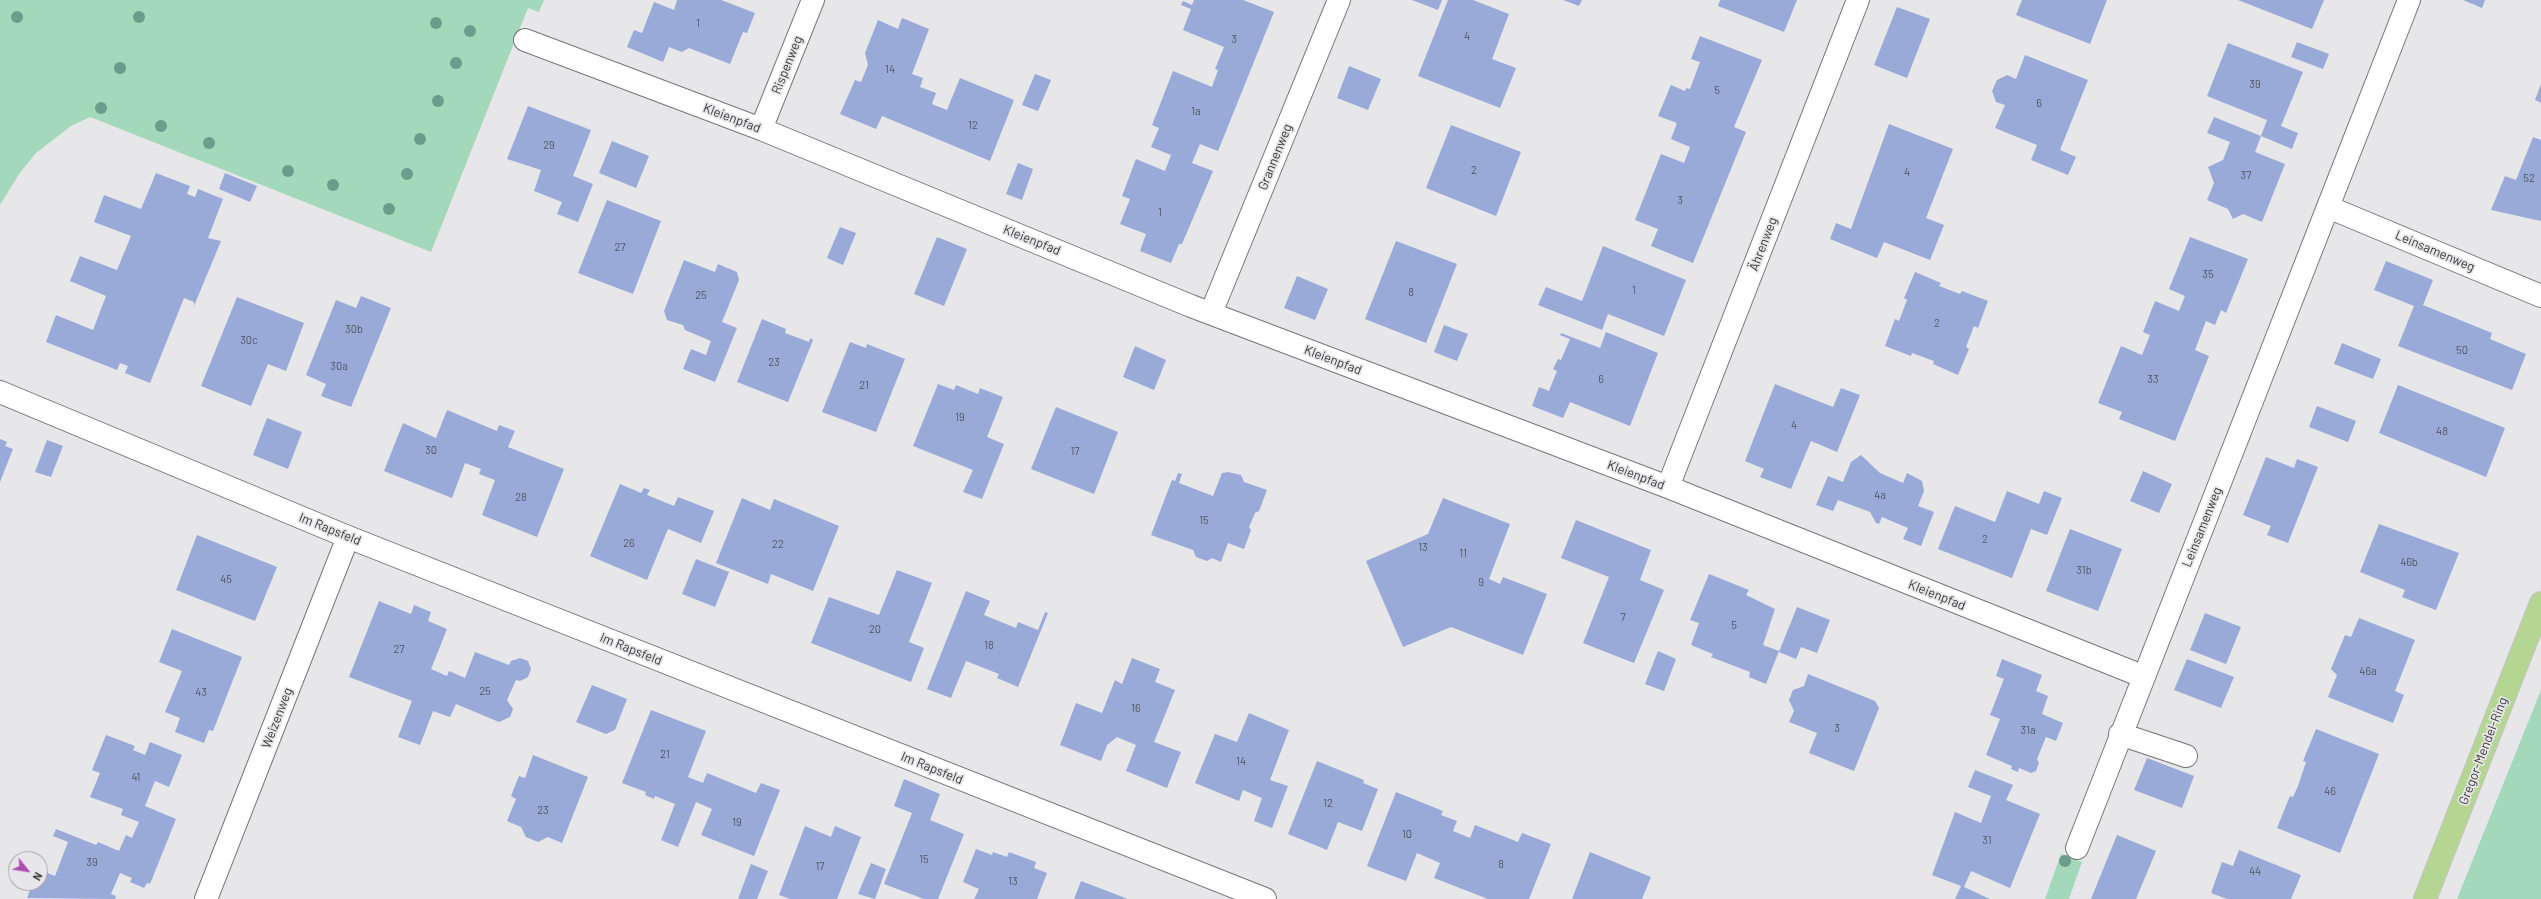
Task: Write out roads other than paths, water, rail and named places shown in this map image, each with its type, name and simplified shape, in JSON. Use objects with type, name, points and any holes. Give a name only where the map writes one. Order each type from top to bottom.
[{"type":"main road","name":"Gregor-Mendel-Ring","points":[[2425,899],[2541,603]]},
{"type":"street","name":"Rispenweg","points":[[761,129],[813,0]]},
{"type":"street","name":"Grannenweg","points":[[1211,313],[1340,0]]},
{"type":"street","name":"Ährenweg","points":[[1668,487],[1858,0]]},
{"type":"street","name":"Leinsamenweg","points":[[2077,848],[2142,676],[2409,0]]},
{"type":"street","name":"Kleienpfad","points":[[525,40],[761,129],[1211,313],[1668,487],[2142,676]]},
{"type":"street","name":"Leinsamenweg","points":[[2328,206],[2541,296]]},
{"type":"street","name":"Im Rapsfeld","points":[[0,392],[348,537],[1265,899]]},
{"type":"street","name":"Weizenweg","points":[[206,899],[348,537]]},
{"type":"street","points":[[2120,734],[2186,756]]}]
